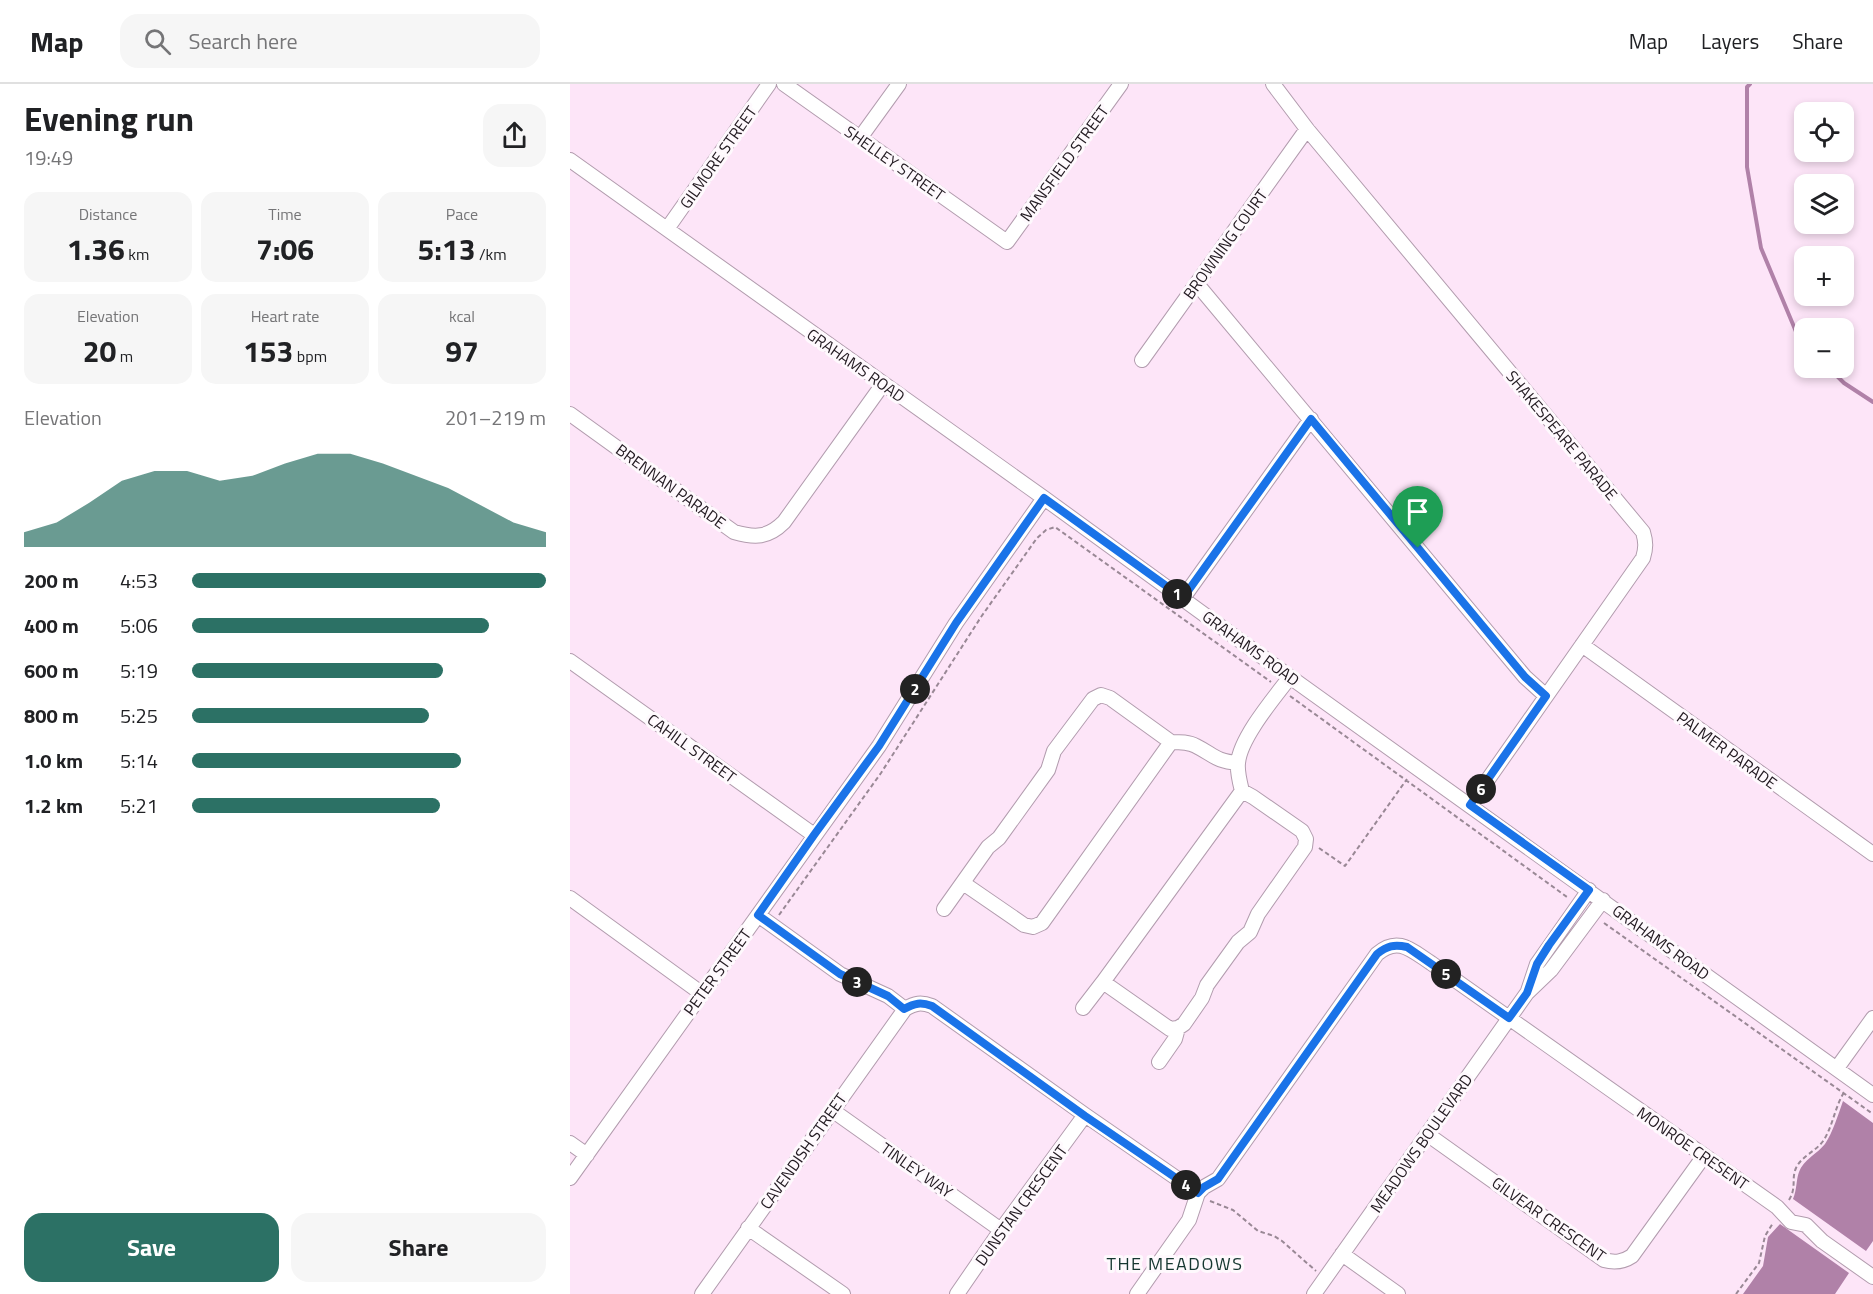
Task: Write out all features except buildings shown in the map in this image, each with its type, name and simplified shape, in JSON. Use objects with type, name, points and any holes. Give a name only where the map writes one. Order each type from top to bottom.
[{"type":"street","name":"GILMORE STREET","points":[[667,229],[769,84]]},
{"type":"street","name":"SHELLEY STREET","points":[[784,84],[1006,242]]},
{"type":"street","points":[[860,138],[899,84]]},
{"type":"street","name":"MANSFIELD STREET","points":[[1006,242],[1121,84]]},
{"type":"street","name":"SHAKESPEARE PARADE","points":[[1273,84],[1307,129],[1643,532],[1646,541],[1643,558],[1470,805]]},
{"type":"street","name":"BROWNING COURT","points":[[1142,360],[1307,129]]},
{"type":"street","name":"GRAHAMS ROAD","points":[[570,160],[1873,1095]]},
{"type":"street","points":[[1197,284],[1525,677],[1546,696]]},
{"type":"street","name":"BRENNAN PARADE","points":[[570,414],[734,532],[747,536],[762,536],[775,532],[784,522],[883,384]]},
{"type":"street","points":[[1183,598],[1311,419]]},
{"type":"street","name":"PETER STREET","points":[[570,1178],[879,746],[956,623],[1044,498]]},
{"type":"street","name":"PALMER PARADE","points":[[1582,645],[1873,854]]},
{"type":"street","name":"CAHILL STREET","points":[[570,661],[814,835]]},
{"type":"street","points":[[1083,1008],[1242,791],[1238,763],[1245,742],[1290,677]]},
{"type":"street","points":[[944,909],[988,847],[999,838],[1048,770],[1054,752],[1093,699],[1101,695],[1110,698],[1171,742],[1196,745],[1216,759],[1238,763]]},
{"type":"street","points":[[963,883],[1024,925],[1033,927],[1042,923],[1171,742]]},
{"type":"street","points":[[1103,982],[1164,1026],[1170,1029],[1184,1024],[1202,998],[1207,985],[1238,942],[1250,932],[1258,915],[1305,847],[1306,839],[1302,831],[1242,791]]},
{"type":"street","name":"MEADOWS BOULEVARD","points":[[1527,993],[1537,964],[1589,890]]},
{"type":"street","points":[[570,898],[701,993]]},
{"type":"street","name":"MEADOWS BOULEVARD","points":[[1314,1294],[1527,993],[1551,970],[1603,900]]},
{"type":"street","points":[[758,915],[840,974],[888,996],[904,1009],[923,1003],[932,1006],[1085,1116],[1198,1193],[1190,1220],[1137,1294]]},
{"type":"street","name":"MONROE CRESENT","points":[[1198,1193],[1218,1179],[1377,954],[1385,947],[1397,944],[1407,947],[1509,1018],[1776,1207],[1791,1222],[1806,1225],[1822,1241],[1873,1277]]},
{"type":"street","name":"CAVENDISH STREET","points":[[702,1294],[904,1009]]},
{"type":"street","points":[[1837,1068],[1873,1018]]},
{"type":"street","points":[[1160,1062],[1175,1039],[1178,1028]]},
{"type":"street","name":"TINLEY WAY","points":[[832,1110],[1001,1230]]},
{"type":"street","name":"DUNSTAN CRESCENT","points":[[957,1294],[1085,1116]]},
{"type":"street","name":"GILVEAR CRESCENT","points":[[1427,1134],[1604,1260],[1611,1262],[1619,1262],[1632,1256],[1704,1156]]},
{"type":"street","points":[[570,1143],[587,1155]]},
{"type":"street","points":[[748,1228],[843,1294]]},
{"type":"street","points":[[1342,1254],[1398,1294]]},
{"type":"path","points":[[1306,839],[1345,866],[1415,767]]},
{"type":"path","points":[[1601,921],[1873,1114]]},
{"type":"path","points":[[1736,1294],[1759,1263],[1766,1236],[1774,1222],[1767,1217],[1783,1195],[1789,1200],[1794,1192],[1794,1172],[1797,1165],[1825,1138],[1844,1093],[1854,1081]]},
{"type":"path","points":[[1198,1193],[1216,1205],[1233,1210],[1258,1231],[1274,1236],[1290,1246],[1301,1260],[1326,1278]]},
{"type":"shaded area","points":[[1843,1101],[1873,1123],[1873,1241],[1866,1251],[1793,1199],[1801,1168],[1825,1144]]},
{"type":"shaded area","points":[[1780,1224],[1849,1273],[1835,1294],[1743,1294],[1763,1266],[1768,1237]]},
{"type":"waterway","points":[[1750,84],[1747,87],[1747,167],[1761,248],[1794,327]]},
{"type":"waterway","points":[[1839,378],[1873,402]]},
{"type":"district","name":"THE MEADOWS","points":[[1175,1264]]},
{"type":"route","points":[[1311,419],[1418,548],[1525,677],[1546,696],[1470,805],[1589,890],[1537,964],[1527,993],[1509,1018],[1407,947],[1397,944],[1385,947],[1377,954],[1218,1179],[1198,1193],[1085,1116],[932,1006],[923,1003],[904,1009],[888,996],[840,974],[758,915],[879,746],[956,623],[1044,498],[1183,598],[1311,419]]}]
